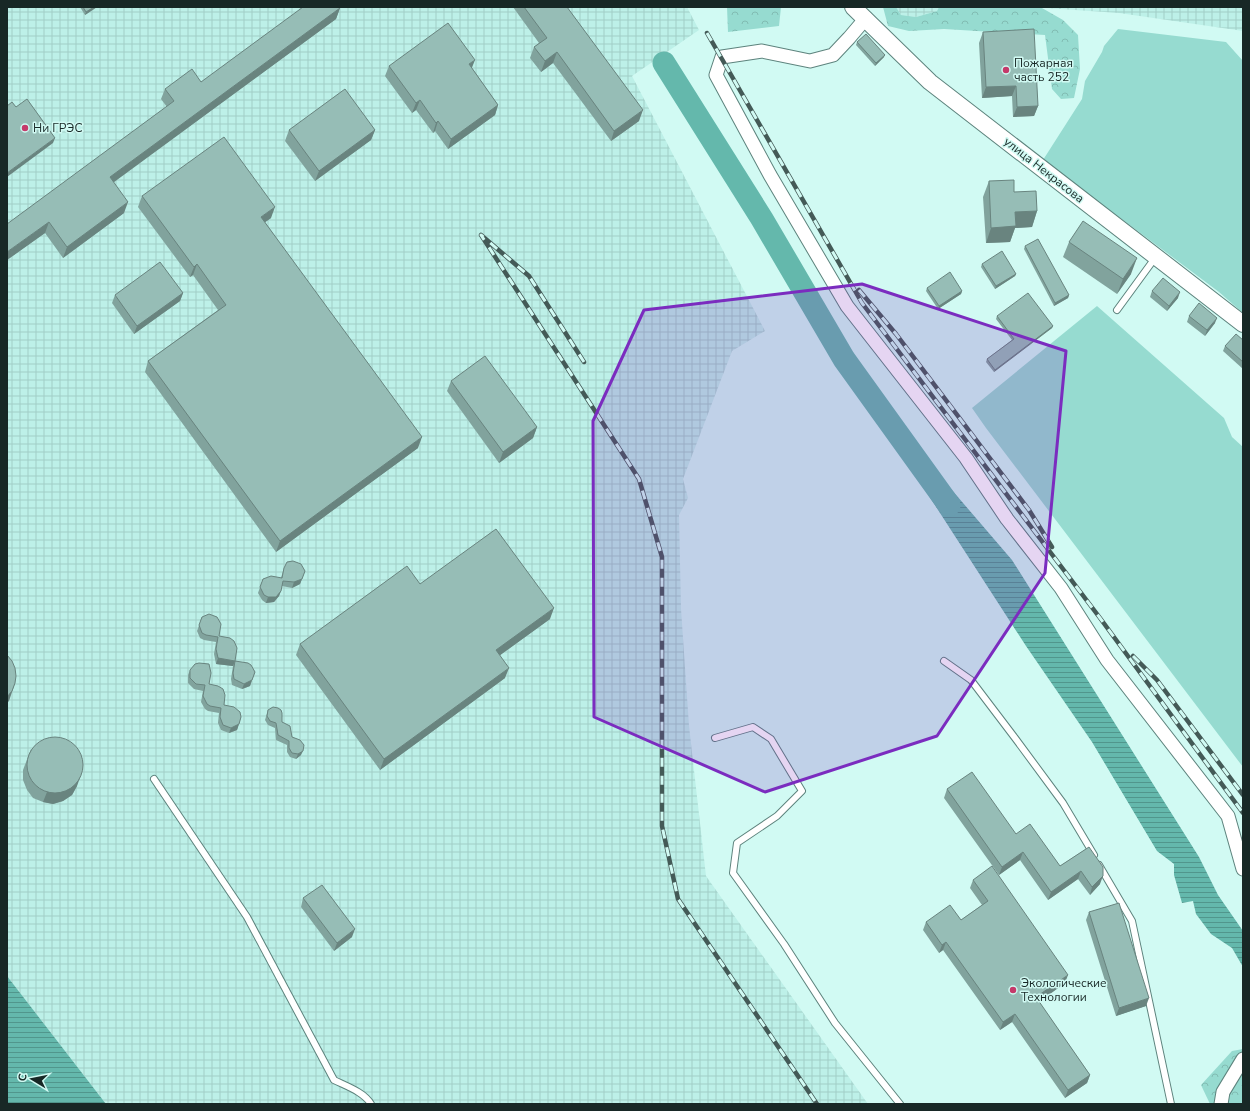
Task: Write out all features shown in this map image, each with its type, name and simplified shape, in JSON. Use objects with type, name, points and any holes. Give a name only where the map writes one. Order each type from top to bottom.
[{"type":"street","name":"улица Некрасова","points":[[853,7],[930,82],[1243,324]]},
{"type":"street","points":[[866,18],[833,55],[810,60],[762,51],[722,57],[716,75],[770,175],[847,306],[966,458],[1007,518],[1061,588],[1107,660],[1228,816],[1243,869]]},
{"type":"street","points":[[1222,1104],[1223,1092],[1243,1059]]},
{"type":"lane","points":[[1117,310],[1156,256]]},
{"type":"lane","points":[[944,661],[970,680],[1063,803],[1132,921],[1171,1104]]},
{"type":"lane","points":[[715,738],[753,727],[771,739],[802,791],[777,816],[737,843],[733,873],[784,944],[835,1023],[900,1104]]},
{"type":"lane","points":[[154,779],[246,917],[334,1080],[356,1092],[368,1100],[371,1104]]},
{"type":"highlighted area","points":[[862,284],[1066,351],[1045,573],[937,736],[765,792],[594,717],[593,421],[644,310]]},
{"type":"shaded area","points":[[7,7],[687,7],[699,30],[632,76],[765,331],[732,351],[683,479],[688,498],[679,515],[681,609],[689,726],[706,876],[868,1104],[106,1104],[7,976]]},
{"type":"shaded area","points":[[896,7],[939,7],[937,11],[916,17],[901,15]]},
{"type":"shaded area","points":[[1031,7],[1243,7],[1243,31],[1119,13]]},
{"type":"shaded area","points":[[939,475],[1012,560],[1199,857],[1218,895],[1243,931],[1243,967],[1232,948],[1211,934],[1196,914],[1193,901],[1182,903],[1174,875],[1174,864],[1157,851],[1092,742],[1026,646],[929,496],[924,483]]},
{"type":"shaded area","points":[[7,976],[106,1104],[7,1104]]},
{"type":"green space","points":[[727,7],[781,7],[779,26],[728,32]]},
{"type":"green space","points":[[883,7],[896,7],[901,15],[916,17],[937,11],[939,7],[1042,8],[1063,20],[1078,35],[1080,69],[1074,98],[1061,99],[1052,89],[1045,35],[944,29],[909,31],[888,26]]},
{"type":"green space","points":[[1118,29],[1226,42],[1243,61],[1243,313],[1219,292],[1043,160],[1082,99],[1085,81],[1104,46]]},
{"type":"green space","points":[[1097,306],[1224,418],[1232,437],[1243,447],[1243,767],[972,408]]},
{"type":"green space","points":[[1243,1049],[1243,1104],[1210,1104],[1201,1085],[1232,1051]]},
{"type":"building","points":[[83,7],[94,7],[86,12]]},
{"type":"building","points":[[303,7],[340,8],[110,177],[128,202],[67,247],[49,222],[7,252],[7,224],[174,101],[165,89],[192,69],[201,82]]},
{"type":"building","points":[[524,7],[567,7],[643,110],[614,131],[557,52],[545,61],[534,47],[547,38]]},
{"type":"building","points":[[448,23],[475,60],[469,64],[498,105],[451,139],[438,121],[436,123],[420,100],[416,103],[389,66]]},
{"type":"building","name":"Пожарная часть 252","points":[[1034,29],[1038,106],[1017,107],[1016,86],[986,87],[983,32]]},
{"type":"building","points":[[866,34],[885,55],[876,63],[857,42]]},
{"type":"building","points":[[345,89],[375,130],[319,171],[289,130]]},
{"type":"building","name":"Ни ГРЭС","points":[[27,99],[55,138],[7,173],[7,106],[12,102],[16,107]]},
{"type":"building","points":[[224,137],[275,207],[261,217],[422,437],[280,541],[148,361],[226,305],[197,264],[194,267],[142,196]]},
{"type":"building","points":[[1014,180],[1014,192],[1036,191],[1037,211],[1015,212],[1016,226],[991,228],[989,181]]},
{"type":"building","points":[[1083,221],[1137,258],[1123,279],[1069,242]]},
{"type":"building","points":[[1038,239],[1069,295],[1055,303],[1025,246]]},
{"type":"building","points":[[1002,251],[1016,274],[996,286],[982,264]]},
{"type":"building","points":[[160,262],[183,293],[137,326],[115,295]]},
{"type":"building","points":[[950,272],[962,291],[939,306],[927,288]]},
{"type":"building","points":[[1163,278],[1180,292],[1169,306],[1152,291]]},
{"type":"building","points":[[1028,293],[1053,326],[995,370],[987,359],[1014,339],[997,316]]},
{"type":"building","points":[[1199,303],[1217,318],[1207,330],[1189,316]]},
{"type":"building","points":[[1236,334],[1243,340],[1243,362],[1225,346]]},
{"type":"building","points":[[485,356],[537,427],[503,452],[451,381]]},
{"type":"building","points":[[496,529],[554,608],[496,650],[509,668],[384,759],[300,644],[407,566],[420,584]]},
{"type":"building","points":[[293,561],[301,564],[305,571],[302,579],[294,582],[283,581],[281,591],[276,597],[268,597],[264,595],[260,587],[263,579],[271,576],[282,578],[287,562]]},
{"type":"building","points":[[209,614],[217,617],[221,624],[219,636],[230,638],[234,641],[237,648],[235,661],[218,658],[216,649],[218,637],[202,633],[199,625],[202,617]]},
{"type":"building","points":[[7,655],[15,668],[16,676],[12,691],[7,697]]},
{"type":"building","points":[[235,661],[248,663],[251,665],[255,672],[252,680],[244,684],[234,679],[233,673]]},
{"type":"building","points":[[195,664],[209,664],[211,673],[209,684],[223,689],[225,695],[224,705],[234,707],[240,712],[241,717],[239,724],[231,728],[223,725],[220,717],[221,708],[207,704],[203,696],[205,685],[196,684],[190,678],[190,670]]},
{"type":"building","points":[[273,707],[281,710],[282,722],[290,726],[292,737],[300,740],[304,745],[303,751],[298,754],[292,753],[289,748],[289,741],[278,735],[276,723],[270,721],[267,716],[268,710]]},
{"type":"building","points":[[55,737],[66,739],[75,745],[81,754],[83,765],[81,776],[75,785],[66,791],[55,793],[44,791],[35,785],[29,776],[27,765],[29,754],[35,745],[44,739]]},
{"type":"building","points":[[972,772],[1016,834],[1030,824],[1060,866],[1089,847],[1103,867],[1103,876],[1092,887],[1081,871],[1051,892],[1023,852],[1002,867],[947,789]]},
{"type":"building","name":"Экологические Технологии","points":[[992,866],[1068,975],[1036,997],[1090,1075],[1068,1090],[1015,1014],[1003,1022],[946,942],[942,945],[926,922],[950,905],[961,920],[988,901],[973,880]]},
{"type":"building","points":[[322,885],[355,929],[337,943],[303,898]]},
{"type":"building","points":[[1119,903],[1149,998],[1119,1008],[1089,912]]},
{"type":"waterway","points":[[664,63],[762,219],[844,359],[949,505]]},
{"type":"railway","points":[[707,33],[862,303],[1100,618],[1243,813]]},
{"type":"railway","points":[[584,362],[529,276],[481,235],[639,479],[662,557],[662,826],[678,899],[817,1104]]},
{"type":"railway","points":[[859,290],[896,334],[1029,510],[1052,547]]},
{"type":"railway","points":[[1133,656],[1157,680],[1243,795]]},
{"type":"place","name":"Пожарная часть 252","points":[[1006,70]]},
{"type":"place","name":"Ни ГРЭС","points":[[25,128]]},
{"type":"place","name":"Экологические Технологии","points":[[1013,990]]}]
